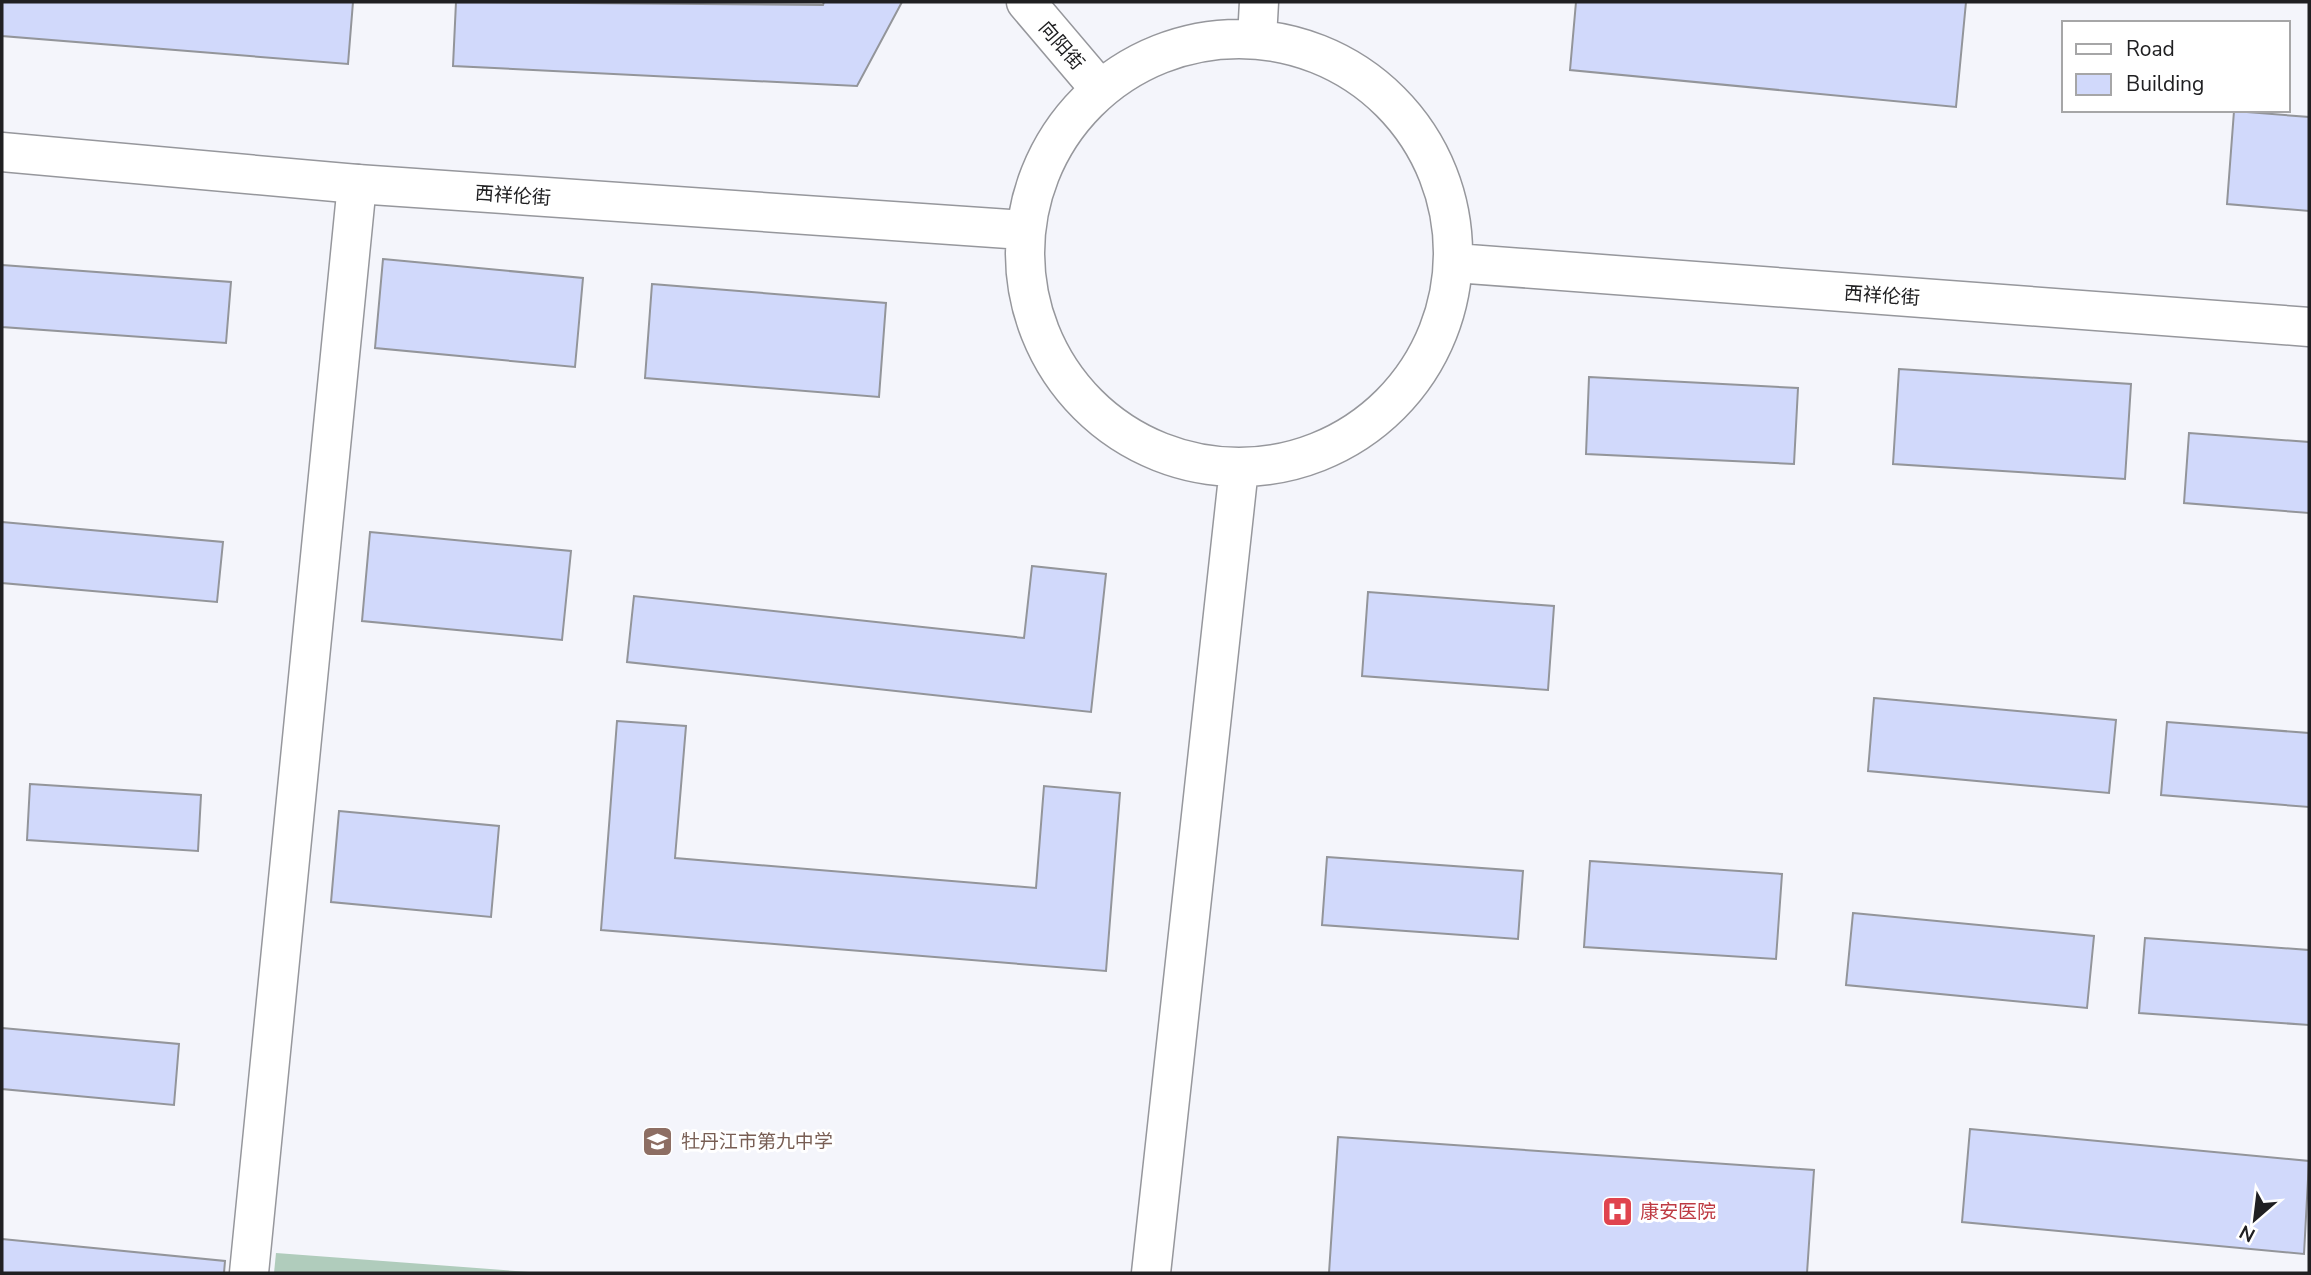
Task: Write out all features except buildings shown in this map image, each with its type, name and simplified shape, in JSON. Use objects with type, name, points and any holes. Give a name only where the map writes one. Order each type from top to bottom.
[{"type":"street","name":"向阳街","points":[[1026,2],[1099,88]]},
{"type":"street","points":[[1258,20],[1377,88],[1420,137],[1447,198],[1455,263],[1442,327],[1410,384],[1363,429],[1304,458],[1239,468],[1168,456],[1105,421],[1057,368],[1029,302],[1024,230],[1037,177],[1062,129],[1099,88],[1147,58],[1258,20]]},
{"type":"street","name":"西祥伦街","points":[[2,152],[357,184],[1024,230]]},
{"type":"street","points":[[249,1273],[357,184]]},
{"type":"street","name":"西祥伦街","points":[[1455,263],[2309,327]]},
{"type":"street","points":[[1151,1273],[1239,468]]},
{"type":"green space","points":[[276,1253],[543,1273],[274,1273]]},
{"type":"place","name":"牡丹江市第九中学","points":[[658,1141]]},
{"type":"place","name":"康安医院","points":[[1617,1211]]}]
